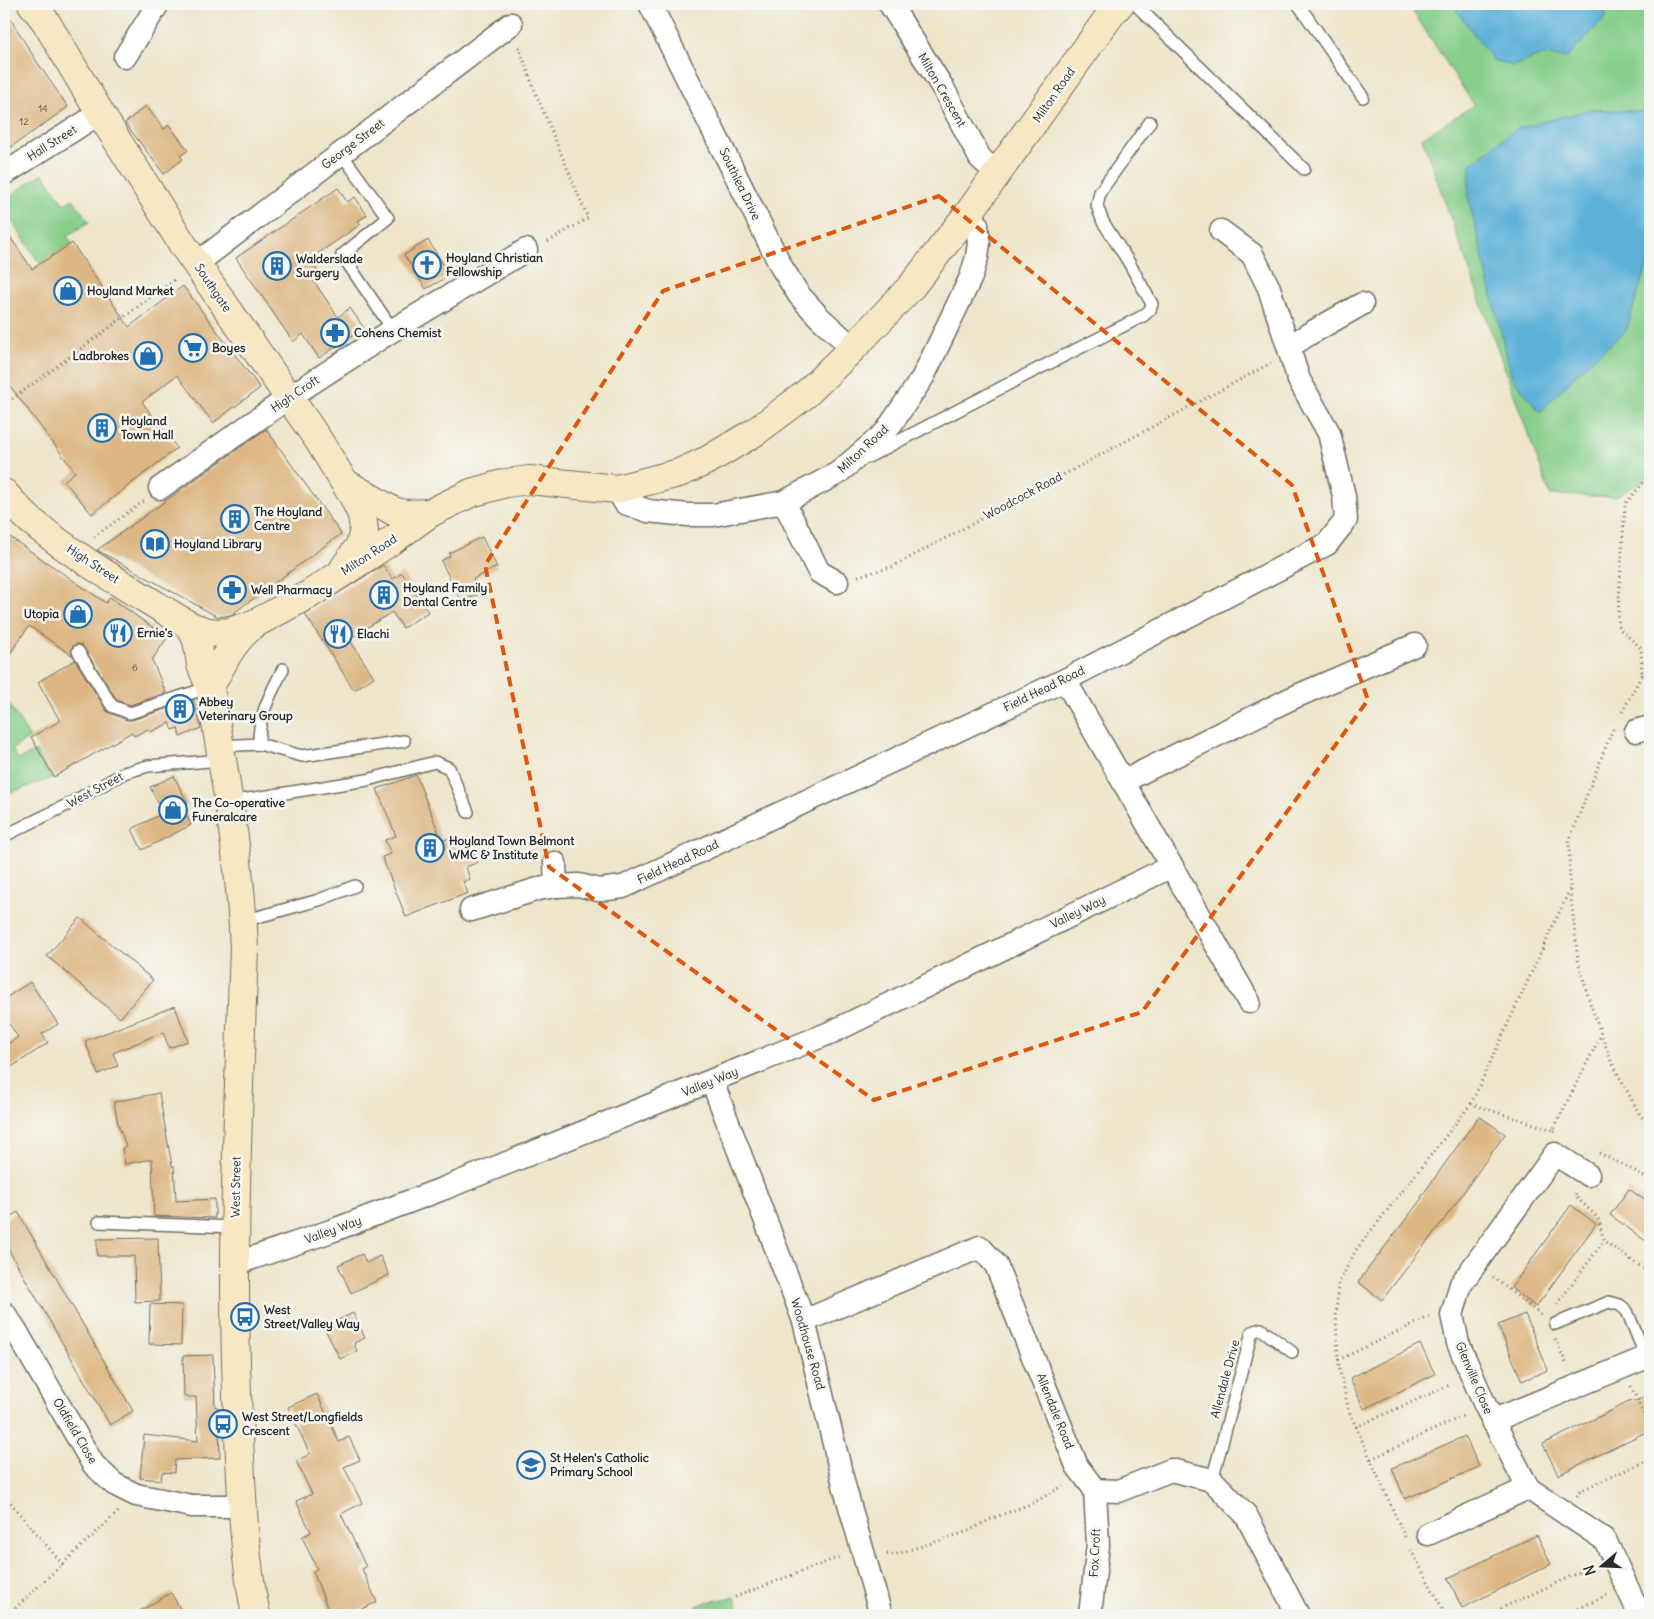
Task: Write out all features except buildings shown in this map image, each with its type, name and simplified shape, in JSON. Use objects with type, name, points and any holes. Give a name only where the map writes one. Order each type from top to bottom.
[{"type":"main road","name":"Southgate","points":[[32,4],[46,22],[100,113],[196,264],[317,438],[346,484],[362,515],[364,530],[360,545],[341,572]]},
{"type":"main road","name":"Milton Road","points":[[254,624],[310,594],[430,513],[471,493],[529,480],[617,489],[679,473],[731,448],[755,432],[806,394],[853,348],[911,286],[998,174],[1120,4]]},
{"type":"main road","name":"Milton Road","points":[[346,484],[393,512],[406,514],[430,513]]},
{"type":"main road","name":"High Street","points":[[4,492],[29,519],[74,552],[190,626],[204,631],[229,632],[254,624]]},
{"type":"main road","points":[[4,508],[29,519]]},
{"type":"main road","points":[[210,687],[232,646],[254,624]]},
{"type":"main road","name":"West Street","points":[[190,626],[197,640],[201,665],[210,687],[229,802],[243,921],[244,949],[235,1180],[236,1382],[242,1506],[248,1578],[256,1615]]},
{"type":"street","points":[[125,57],[158,4]]},
{"type":"street","name":"Southlea Drive","points":[[650,4],[782,268],[799,295],[820,318],[853,348]]},
{"type":"street","name":"Milton Crescent","points":[[890,4],[943,88],[980,158],[998,174]]},
{"type":"street","name":"George Street","points":[[196,264],[510,24]]},
{"type":"street","name":"Hall Street","points":[[4,174],[100,113]]},
{"type":"street","name":"Milton Road","points":[[617,489],[625,503],[648,511],[688,515],[713,515],[784,502],[838,473],[885,433],[923,377],[971,277],[977,257],[979,243],[978,226],[971,210]]},
{"type":"street","name":"Field Head Road","points":[[471,910],[547,888],[579,885],[599,890],[623,888],[1065,680],[1327,544],[1346,520],[1344,496],[1329,433],[1299,380],[1269,288],[1252,254],[1221,231]]},
{"type":"street","name":"High Croft","points":[[160,488],[288,398],[393,330],[526,250]]},
{"type":"street","points":[[1289,347],[1308,334],[1362,304]]},
{"type":"street","points":[[784,502],[819,572],[837,582]]},
{"type":"street","points":[[1124,781],[1290,699],[1415,645]]},
{"type":"street","points":[[1065,680],[1248,1002]]},
{"type":"street","points":[[547,888],[554,863]]},
{"type":"street","name":"Valley Way","points":[[234,1264],[436,1192],[832,1032],[1172,866]]},
{"type":"street","name":"Woodhouse Road","points":[[712,1081],[804,1321],[845,1489],[880,1615]]},
{"type":"street","points":[[1555,1154],[1588,1176]]},
{"type":"street","name":"Glenville Close","points":[[1555,1154],[1461,1284],[1452,1316],[1458,1343],[1472,1375],[1489,1413],[1528,1488],[1606,1540],[1640,1615]]},
{"type":"street","name":"Allendale Road","points":[[804,1321],[980,1247],[996,1265],[1077,1466],[1089,1482]]},
{"type":"street","name":"Oldfield Close","points":[[4,1313],[93,1464],[114,1484],[136,1495],[192,1506],[242,1506]]},
{"type":"street","points":[[1489,1413],[1576,1387],[1648,1357]]},
{"type":"street","points":[[1089,1482],[1118,1491],[1171,1470],[1212,1480],[1246,1516],[1298,1615]]},
{"type":"street","name":"Fox Croft","points":[[1089,1482],[1098,1545],[1090,1615]]},
{"type":"street","points":[[1428,1534],[1528,1488]]},
{"type":"lane","points":[[1135,4],[1304,169]]},
{"type":"lane","points":[[1298,4],[1363,97]]},
{"type":"lane","points":[[838,473],[1011,382],[1143,316],[1150,310],[1152,304],[1103,222],[1097,206],[1100,192],[1150,122]]},
{"type":"lane","points":[[341,153],[388,218],[342,255],[393,330]]},
{"type":"lane","points":[[78,651],[112,706],[130,713],[210,687]]},
{"type":"lane","points":[[259,744],[261,719],[267,700],[283,669]]},
{"type":"lane","points":[[221,753],[259,744],[302,756],[404,741]]},
{"type":"lane","name":"West Street","points":[[4,836],[69,804],[124,773],[148,766],[221,753]]},
{"type":"lane","points":[[229,802],[367,780],[435,762],[450,768],[468,812]]},
{"type":"lane","points":[[243,921],[319,900],[355,886]]},
{"type":"lane","points":[[99,1222],[235,1227]]},
{"type":"lane","points":[[1552,1326],[1609,1302],[1620,1305],[1627,1311],[1648,1357]]},
{"type":"lane","name":"Allendale Drive","points":[[1212,1480],[1252,1332],[1261,1329],[1292,1352]]},
{"type":"path","points":[[510,24],[534,89],[588,218],[530,252],[526,250]]},
{"type":"path","points":[[4,405],[196,264]]},
{"type":"path","name":"Woodcock Road","points":[[837,582],[892,567],[1271,363],[1289,347]]},
{"type":"path","points":[[1650,475],[1625,504],[1618,614],[1619,628],[1641,648],[1642,675],[1631,725],[1608,740],[1569,841],[1570,889],[1578,960],[1590,1003],[1611,1061],[1639,1113],[1650,1128]]},
{"type":"path","points":[[74,552],[160,488]]},
{"type":"path","points":[[1642,675],[1650,663]]},
{"type":"path","points":[[1446,1615],[1408,1544],[1349,1411],[1338,1368],[1336,1318],[1338,1284],[1356,1250],[1472,1104],[1570,889]]},
{"type":"path","points":[[1555,1154],[1553,1130],[1601,1034]]},
{"type":"path","points":[[1472,1104],[1553,1130]]},
{"type":"path","points":[[1588,1176],[1575,1196],[1598,1218],[1604,1241],[1650,1273]]},
{"type":"path","points":[[1552,1311],[1604,1241]]},
{"type":"path","points":[[1476,1263],[1552,1326],[1576,1387]]},
{"type":"path","points":[[1338,1360],[1435,1314],[1452,1316]]},
{"type":"path","points":[[1623,1367],[1650,1428]]},
{"type":"path","points":[[1356,1427],[1472,1375]]},
{"type":"path","points":[[1371,1460],[1489,1413]]},
{"type":"path","points":[[1580,1491],[1650,1459]]},
{"type":"path","points":[[735,1597],[862,1549],[894,1555],[966,1532],[993,1518],[1089,1482]]},
{"type":"path","points":[[4,1495],[63,1565]]},
{"type":"path","points":[[8,1615],[136,1495]]},
{"type":"path","points":[[1487,1615],[1613,1557]]},
{"type":"path","points":[[1565,1615],[1627,1586]]},
{"type":"highlighted area","points":[[939,196],[1292,485],[1368,700],[1142,1012],[874,1100],[549,867],[485,565],[663,291]]},
{"type":"green space","points":[[1408,4],[1650,4],[1650,478],[1614,497],[1550,495],[1422,138],[1474,105]]},
{"type":"green space","points":[[43,173],[64,204],[73,199],[89,222],[67,236],[72,243],[40,264],[4,209],[4,200]]},
{"type":"green space","points":[[4,696],[30,738],[12,749],[18,760],[36,751],[52,778],[4,795]]},
{"type":"green space","points":[[735,1597],[740,1615],[678,1615],[706,1602]]},
{"type":"water","points":[[1452,4],[1600,4],[1607,16],[1567,58],[1542,55],[1513,66],[1493,60]]},
{"type":"water","points":[[1592,109],[1650,112],[1650,259],[1626,331],[1582,368],[1540,412],[1512,377],[1468,197],[1470,164],[1516,129]]},
{"type":"place","name":"Hoyland Christian Fellowship","points":[[427,265]]},
{"type":"place","name":"Walderslade Surgery","points":[[277,266]]},
{"type":"place","name":"Hoyland Market","points":[[68,291]]},
{"type":"place","name":"Cohens Chemist","points":[[335,333]]},
{"type":"place","name":"Boyes","points":[[193,348]]},
{"type":"place","name":"Ladbrokes","points":[[148,356]]},
{"type":"place","name":"Hoyland Town Hall","points":[[102,428]]},
{"type":"place","name":"The Hoyland Centre","points":[[235,519]]},
{"type":"place","name":"Hoyland Library","points":[[155,544]]},
{"type":"place","name":"Well Pharmacy","points":[[232,590]]},
{"type":"place","name":"Hoyland Family Dental Centre","points":[[384,595]]},
{"type":"place","name":"Utopia","points":[[78,614]]},
{"type":"place","name":"Ernie's","points":[[118,633]]},
{"type":"place","name":"Elachi","points":[[338,634]]},
{"type":"place","name":"Abbey Veterinary Group","points":[[180,709]]},
{"type":"place","name":"The Co-operative Funeralcare","points":[[173,810]]},
{"type":"place","name":"Hoyland Town Belmont WMC & Institute","points":[[430,848]]},
{"type":"place","name":"West Street/Valley Way","points":[[245,1317]]},
{"type":"place","name":"West Street/Longfields Crescent","points":[[223,1424]]},
{"type":"place","name":"St Helen's Catholic Primary School","points":[[531,1465]]}]
